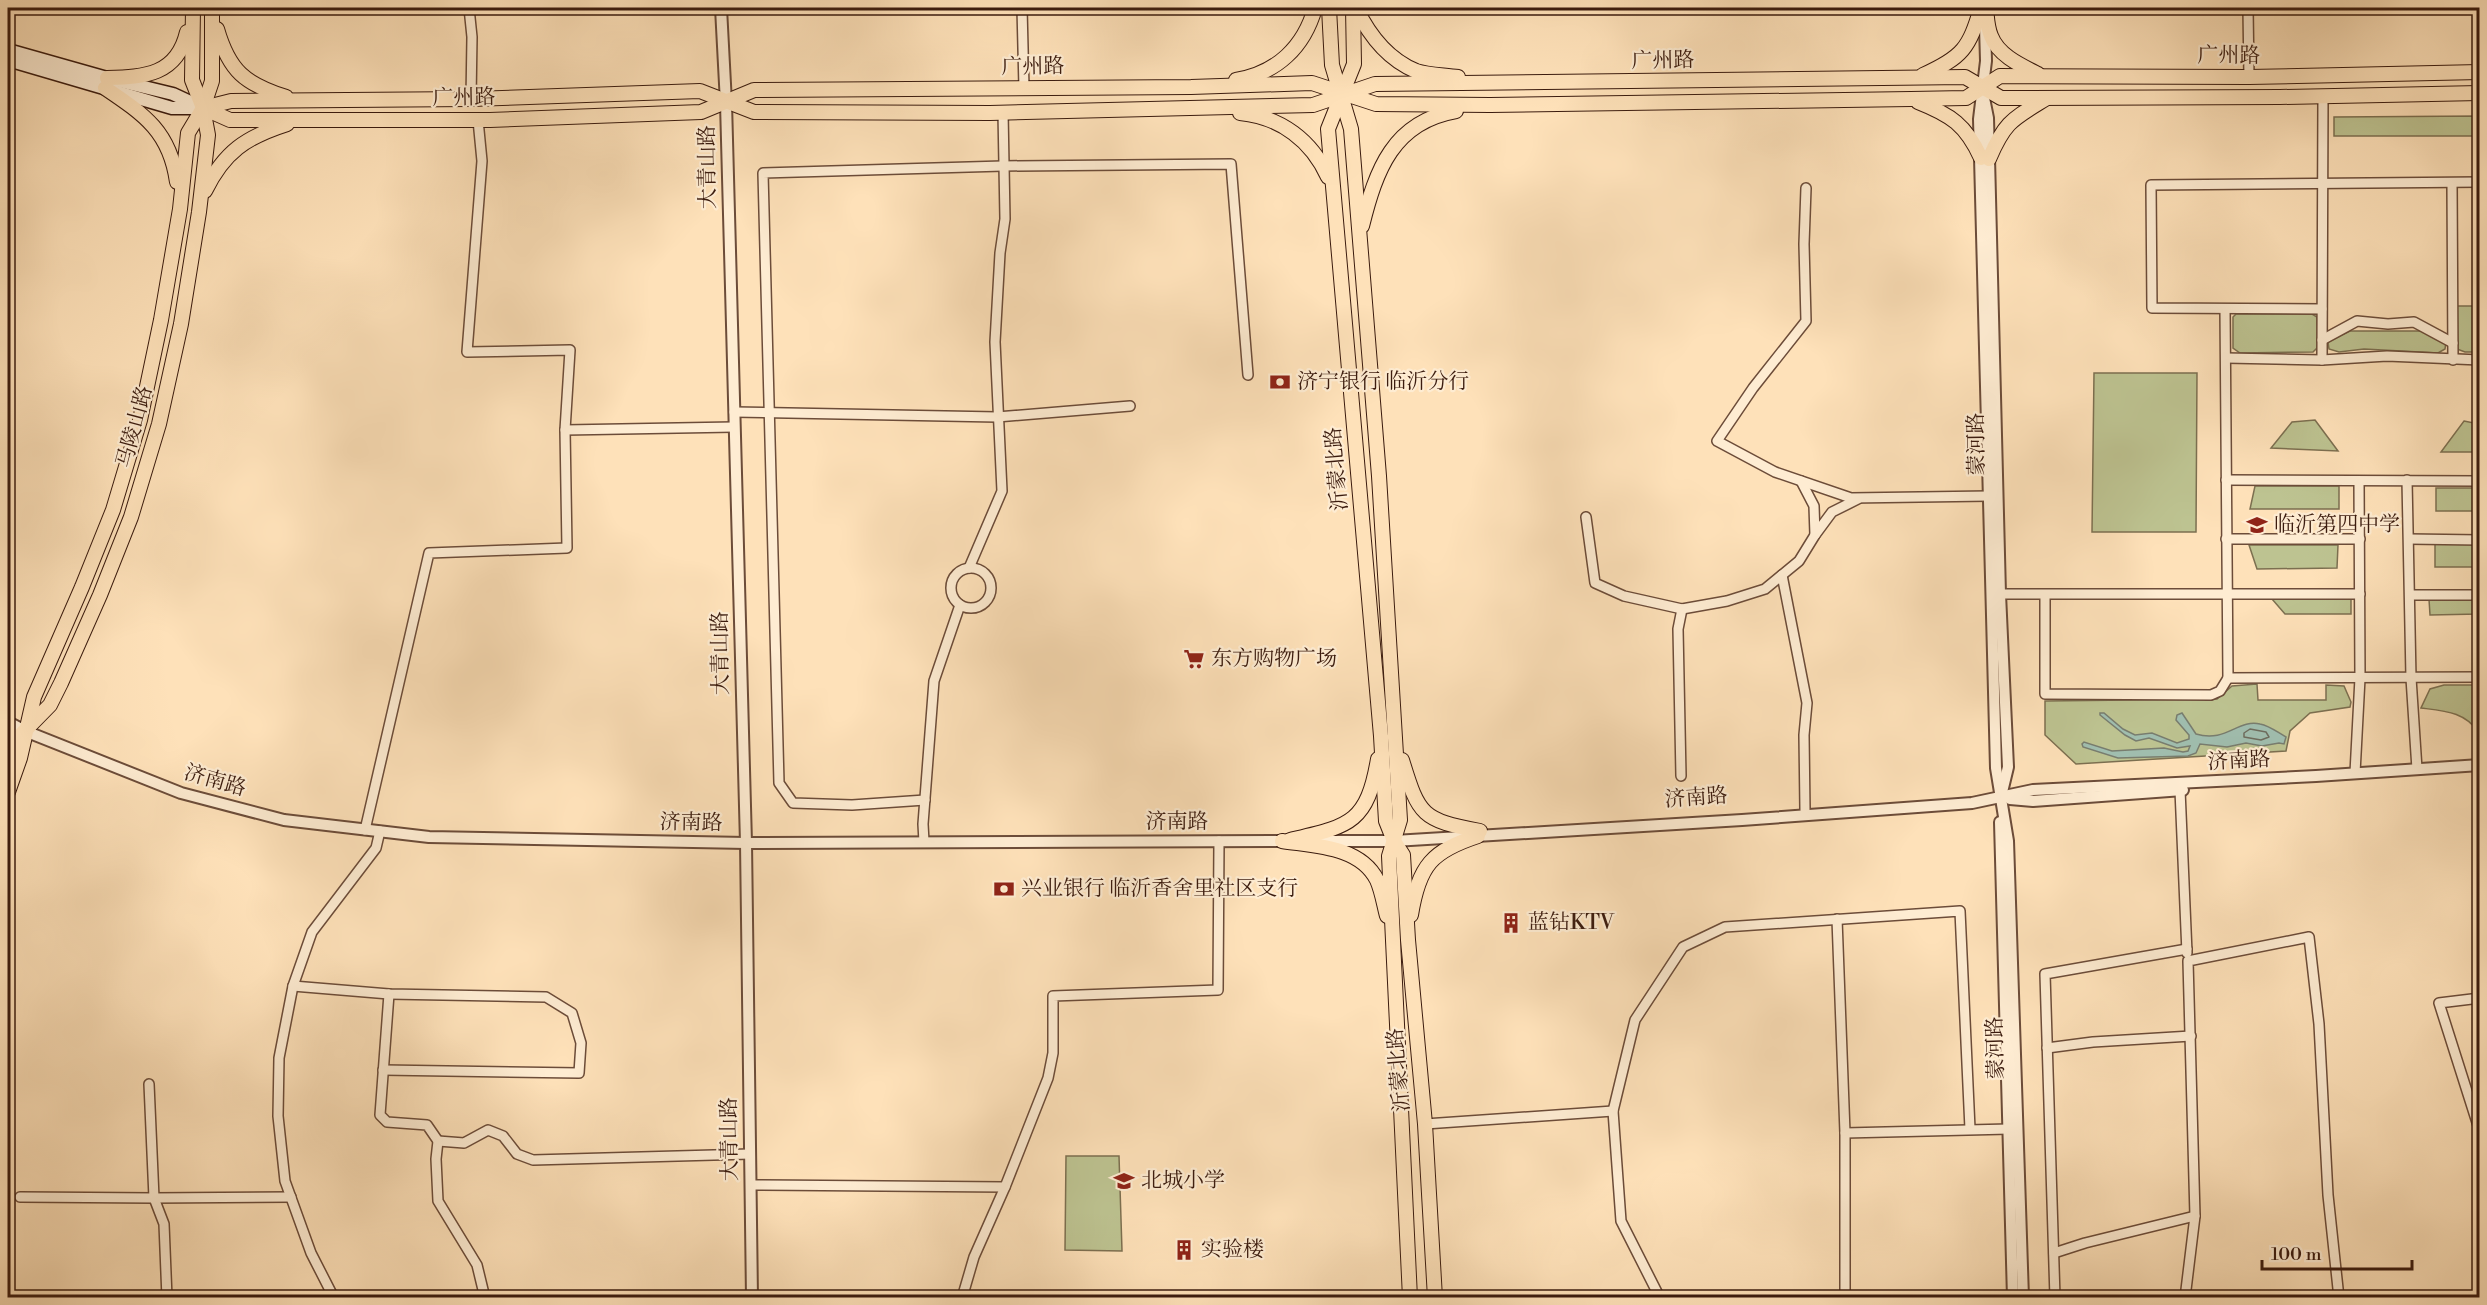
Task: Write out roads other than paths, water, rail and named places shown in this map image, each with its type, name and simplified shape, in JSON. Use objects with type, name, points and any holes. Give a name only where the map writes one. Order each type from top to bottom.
[{"type":"main road","points":[[106,83],[143,78],[165,67],[183,49],[193,8]]},
{"type":"main road","name":"马陵山路","points":[[8,748],[50,705],[61,683],[131,517],[159,424],[180,324],[208,135],[203,108],[192,80],[193,8]]},
{"type":"main road","points":[[1191,87],[1247,78],[1277,64],[1296,49],[1311,22],[1315,8]]},
{"type":"main road","name":"沂蒙北路","points":[[1329,8],[1332,64],[1351,129],[1379,476],[1388,736]]},
{"type":"main road","points":[[1354,8],[1385,52],[1417,71],[1492,84]]},
{"type":"main road","name":"沂蒙北路","points":[[1354,8],[1354,64],[1328,129],[1388,736],[1400,820],[1389,855],[1425,1124],[1435,1298]]},
{"type":"main road","points":[[1984,8],[1991,36],[2004,54],[2019,65],[2042,76]]},
{"type":"main road","points":[[1916,78],[1944,66],[1959,55],[1972,37],[1984,8]]},
{"type":"main road","points":[[212,11],[224,54],[240,75],[263,90],[300,102]]},
{"type":"main road","name":"马陵山路","points":[[8,792],[20,758],[34,697],[113,510],[140,420],[161,320],[180,202],[188,133],[203,108],[212,81],[212,11]]},
{"type":"main road","name":"广州路","points":[[8,50],[106,83]]},
{"type":"main road","name":"广州路","points":[[8,60],[106,83],[173,94],[230,120],[478,120],[701,112],[754,90],[1191,87],[1312,83],[1376,104],[1490,105],[1966,98],[2000,76],[2249,77],[2480,72]]},
{"type":"main road","name":"广州路","points":[[203,108],[231,100],[300,102],[471,99],[700,91],[754,112],[1003,112],[1313,105],[1375,84],[1965,77],[2001,98],[2480,93]]},
{"type":"main road","points":[[106,83],[143,114],[162,134],[174,161],[180,202]]},
{"type":"main road","points":[[1911,99],[1944,112],[1961,125],[1985,159],[2008,124],[2048,97]]},
{"type":"main road","points":[[1359,237],[1371,191],[1383,163],[1394,146],[1418,123],[1441,113],[1490,105]]},
{"type":"main road","points":[[1193,108],[1251,114],[1278,122],[1303,138],[1321,161],[1333,187]]},
{"type":"main road","points":[[200,201],[216,170],[236,148],[259,133],[300,120]]},
{"type":"main road","points":[[1388,736],[1413,798],[1427,815],[1443,824],[1479,834]]},
{"type":"main road","points":[[1282,841],[1339,828],[1357,814],[1367,801],[1388,736]]},
{"type":"main road","points":[[1401,940],[1419,880],[1431,860],[1449,846],[1479,834]]},
{"type":"main road","points":[[1282,841],[1335,849],[1363,861],[1376,880],[1401,940]]},
{"type":"main road","name":"沂蒙北路","points":[[1401,940],[1410,1298]]},
{"type":"street","points":[[470,8],[471,99]]},
{"type":"street","name":"大青山路","points":[[721,8],[726,103],[746,843],[752,1298]]},
{"type":"street","points":[[1022,8],[1024,88]]},
{"type":"street","name":"蒙河路","points":[[1984,8],[1986,61],[1982,88],[1988,118],[1985,159],[1989,496],[1996,768],[2008,841],[2023,1298]]},
{"type":"street","points":[[2248,8],[2249,77]]},
{"type":"street","points":[[2322,360],[2323,96]]},
{"type":"street","points":[[969,568],[978,570],[990,581],[990,595],[979,606],[971,608],[960,605],[951,592],[951,585],[956,575],[969,568],[1002,491],[995,342],[1000,253],[1005,219],[1003,112]]},
{"type":"street","points":[[365,830],[429,553],[567,548],[565,430],[570,350],[467,352],[482,161],[478,120]]},
{"type":"street","name":"蒙河路","points":[[1985,159],[2008,767],[2001,798],[2000,843],[2013,1298]]},
{"type":"street","points":[[925,800],[852,805],[793,803],[779,783],[763,173],[1003,166],[1231,164],[1248,375]]},
{"type":"street","points":[[2322,309],[2152,308],[2151,185],[2480,182]]},
{"type":"street","points":[[2452,183],[2453,360]]},
{"type":"street","points":[[1806,188],[1804,244],[1806,321],[1754,388],[1717,441],[1775,472],[1851,498],[1989,496]]},
{"type":"street","points":[[2045,595],[2044,694],[2211,695],[2220,691],[2228,678],[2225,309]]},
{"type":"street","points":[[2322,340],[2358,321],[2388,324],[2414,322],[2453,343]]},
{"type":"street","points":[[2226,358],[2322,360],[2387,356],[2480,360]]},
{"type":"street","points":[[734,412],[997,417],[1130,406]]},
{"type":"street","points":[[565,430],[734,427]]},
{"type":"street","points":[[2226,480],[2480,481]]},
{"type":"street","points":[[2407,480],[2411,678],[2417,769]]},
{"type":"street","points":[[1801,481],[1814,506],[1815,535]]},
{"type":"street","points":[[2355,773],[2361,678],[2359,481]]},
{"type":"street","points":[[1586,517],[1595,583],[1624,596],[1682,609],[1727,601],[1765,589],[1799,561],[1832,512],[1860,498]]},
{"type":"street","points":[[2226,539],[2360,539]]},
{"type":"street","points":[[2409,539],[2480,540]]},
{"type":"street","points":[[1782,575],[1807,704],[1804,735],[1805,810]]},
{"type":"street","points":[[2000,594],[2360,594]]},
{"type":"street","points":[[2410,596],[2480,595]]},
{"type":"street","points":[[924,842],[934,681],[960,605]]},
{"type":"street","points":[[1681,776],[1678,629],[1682,609]]},
{"type":"street","points":[[2228,678],[2480,677]]},
{"type":"street","name":"济南路","points":[[8,722],[25,731],[180,793],[284,820],[429,837],[746,843],[1394,841],[1424,835],[1479,834],[1935,806],[2001,798],[2033,790],[2480,765]]},
{"type":"street","name":"济南路","points":[[1479,834],[1805,810],[2001,798],[2033,801],[2480,770]]},
{"type":"street","points":[[2180,790],[2191,1036],[2195,1216],[2186,1298]]},
{"type":"street","points":[[334,1298],[311,1253],[285,1181],[278,1116],[279,1058],[292,986],[312,932],[376,848],[380,831]]},
{"type":"street","points":[[963,1298],[974,1257],[1005,1187],[1048,1078],[1053,1053],[1053,996],[1218,990],[1219,842]]},
{"type":"street","points":[[1660,1298],[1621,1221],[1613,1111],[1635,1020],[1683,947],[1725,927],[1960,911],[1970,1129]]},
{"type":"street","points":[[1837,919],[1845,1133],[1845,1298]]},
{"type":"street","points":[[2188,961],[2308,937],[2319,1024],[2328,1195],[2339,1298]]},
{"type":"street","points":[[2055,1298],[2045,974],[2187,949]]},
{"type":"street","points":[[292,986],[389,994],[546,997],[572,1012],[581,1043],[579,1073],[383,1071]]},
{"type":"street","points":[[389,994],[380,1115],[387,1122],[427,1125],[438,1141],[436,1159],[438,1201],[477,1265],[485,1298]]},
{"type":"street","points":[[2480,998],[2439,1003],[2480,1132]]},
{"type":"street","points":[[2047,1048],[2093,1042],[2191,1036]]},
{"type":"street","points":[[149,1084],[154,1198],[164,1224],[167,1298]]},
{"type":"street","points":[[1425,1124],[1613,1111]]},
{"type":"street","points":[[1845,1133],[2009,1129]]},
{"type":"street","points":[[438,1141],[464,1143],[488,1130],[503,1136],[518,1154],[533,1160],[750,1154]]},
{"type":"street","points":[[750,1185],[1005,1187]]},
{"type":"street","points":[[20,1197],[291,1197]]},
{"type":"street","points":[[2054,1253],[2085,1243],[2195,1216]]},
{"type":"water","points":[[2100,713],[2104,713],[2123,729],[2135,735],[2152,733],[2177,743],[2189,739],[2189,735],[2176,720],[2177,715],[2182,713],[2196,734],[2216,736],[2252,723],[2267,726],[2286,737],[2284,744],[2262,746],[2246,743],[2227,747],[2200,744],[2196,753],[2188,756],[2118,758],[2083,747],[2082,744],[2084,742],[2112,751],[2164,748],[2183,752],[2188,751],[2190,746],[2177,748],[2149,738],[2136,741],[2125,735]]},
{"type":"place","name":"济宁银行 临沂分行","points":[[1280,382]]},
{"type":"place","name":"临沂第四中学","points":[[2257,525]]},
{"type":"place","name":"东方购物广场","points":[[1194,659]]},
{"type":"place","name":"兴业银行 临沂香舍里社区支行","points":[[1004,889]]},
{"type":"place","name":"蓝钻KTV","points":[[1511,923]]},
{"type":"place","name":"北城小学","points":[[1124,1181]]},
{"type":"place","name":"实验楼","points":[[1184,1250]]}]
